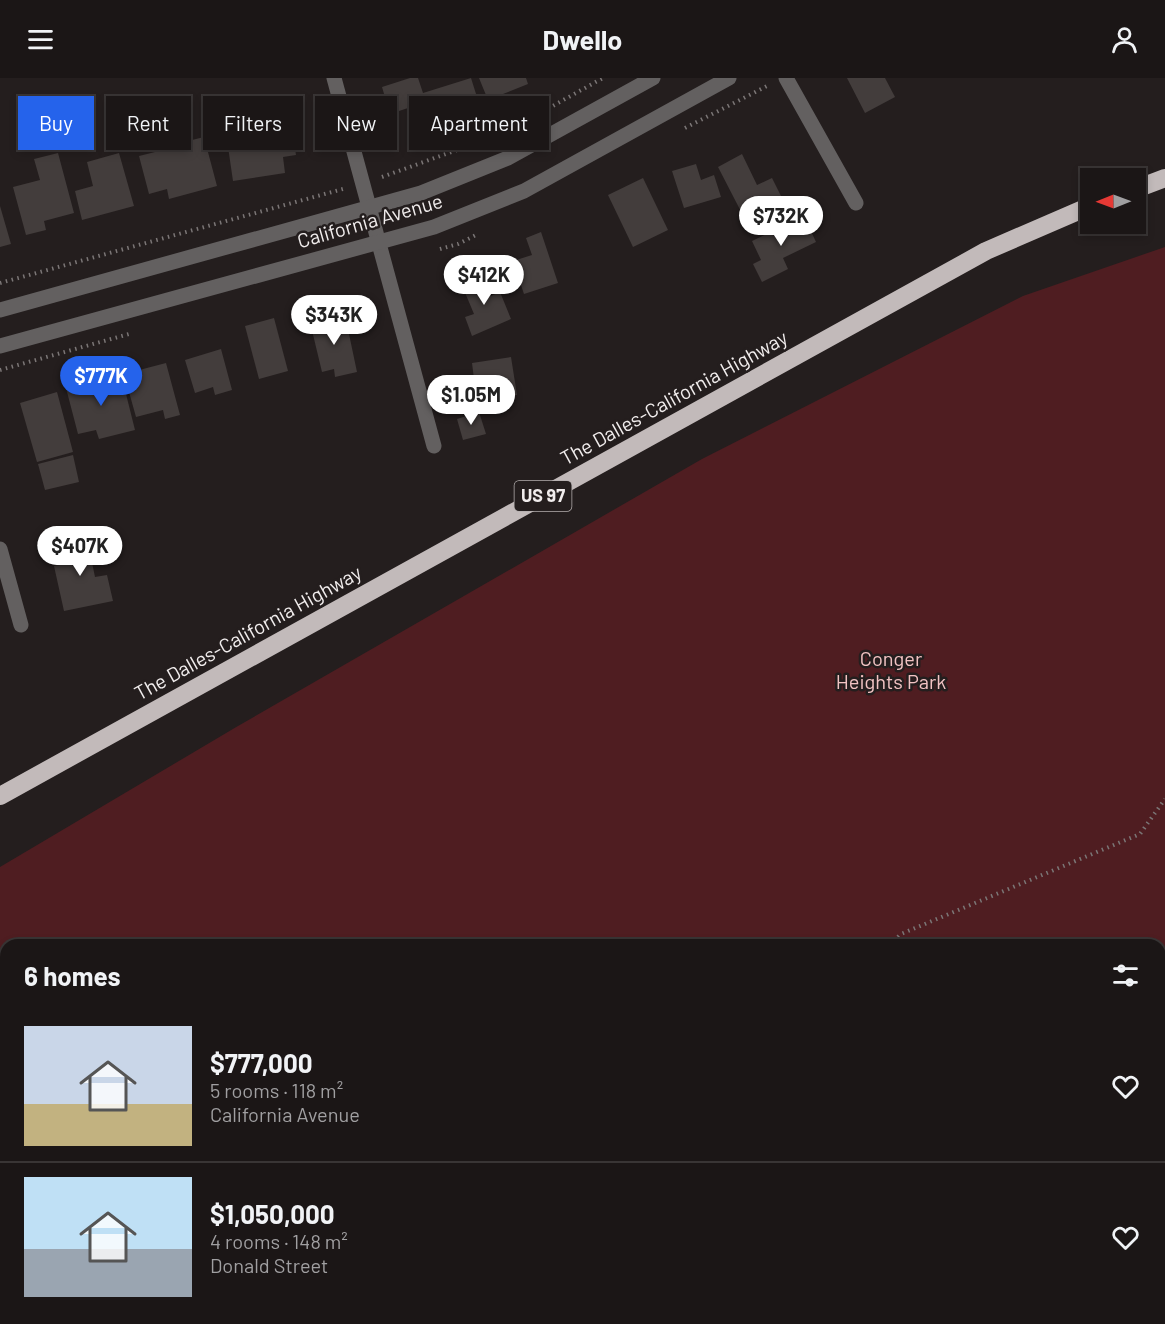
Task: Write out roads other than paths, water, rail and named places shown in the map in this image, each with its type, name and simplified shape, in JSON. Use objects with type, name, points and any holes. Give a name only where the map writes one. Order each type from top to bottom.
[{"type":"highway","points":[[1146,185],[1165,178]]},
{"type":"highway","name":"The Dalles-California Highway","points":[[0,796],[986,251],[1080,210]]},
{"type":"street","points":[[334,78],[434,446]]},
{"type":"street","name":"California Avenue","points":[[0,310],[421,193],[507,158],[652,78]]},
{"type":"street","name":"California Avenue","points":[[0,346],[434,227],[524,191],[729,78]]},
{"type":"street","points":[[786,78],[856,203]]},
{"type":"street","points":[[0,549],[21,625]]},
{"type":"park label","name":"Conger Heights Park","points":[[891,670]]}]
